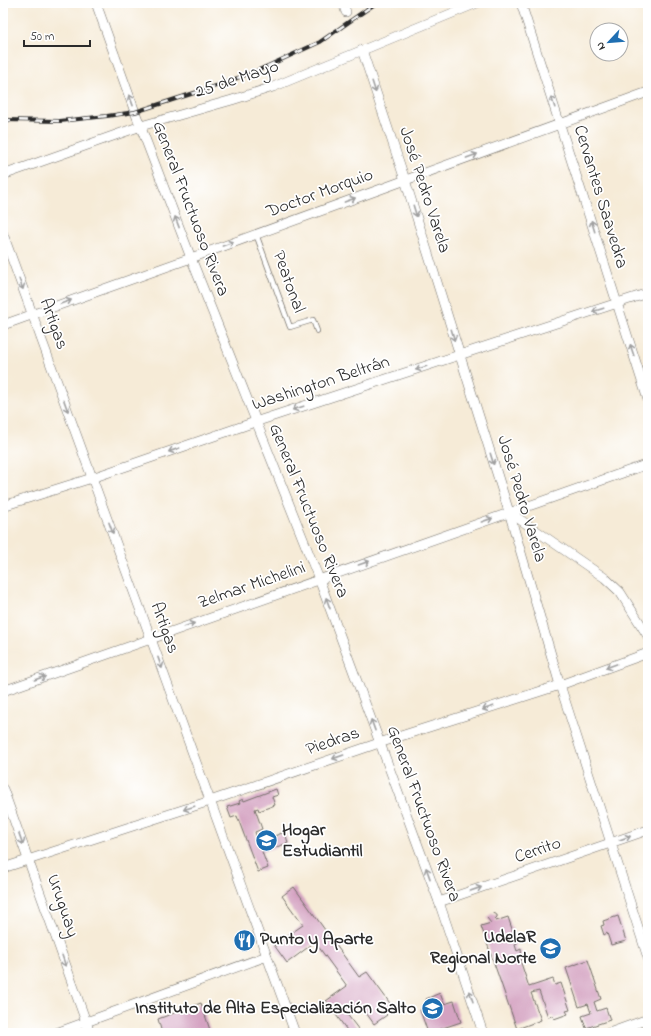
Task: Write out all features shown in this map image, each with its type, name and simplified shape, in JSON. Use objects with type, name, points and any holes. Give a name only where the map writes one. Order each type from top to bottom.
[{"type":"street","name":"General Fructuoso Rivera","points":[[96,3],[191,258],[255,422],[319,579],[439,902],[484,1033]]},
{"type":"street","points":[[343,3],[346,12]]},
{"type":"street","name":"25 de Mayo","points":[[3,174],[141,126],[273,87],[477,3]]},
{"type":"street","name":"Cervantes Saavedra","points":[[521,3],[561,124],[648,400]]},
{"type":"street","name":"José Pedro Varela","points":[[362,50],[405,180],[509,512],[560,685],[610,844],[648,958]]},
{"type":"street","name":"Doctor Morquio","points":[[3,325],[648,92]]},
{"type":"street","name":"Artigas","points":[[3,234],[295,1033]]},
{"type":"street","name":"Washington Beltrán","points":[[3,506],[92,478],[255,422],[460,356],[648,293]]},
{"type":"street","name":"Zelmar Michelini","points":[[3,690],[648,464]]},
{"type":"street","points":[[509,512],[606,578],[620,592],[648,636]]},
{"type":"street","name":"Piedras","points":[[3,868],[210,801],[379,743],[560,685],[648,653]]},
{"type":"street","name":"Uruguay","points":[[3,789],[90,1033]]},
{"type":"street","name":"Cerrito","points":[[439,902],[648,830]]},
{"type":"street","points":[[56,1033],[267,956]]},
{"type":"street","points":[[609,1033],[648,1019]]},
{"type":"lane","name":"Peatonal","points":[[256,234],[290,327],[313,320],[317,331]]},
{"type":"building","points":[[276,789],[278,795],[272,797],[275,805],[259,811],[258,808],[255,809],[262,829],[255,832],[258,842],[285,832],[288,843],[262,852],[268,868],[258,872],[237,816],[231,818],[227,807],[240,803],[239,801],[243,799],[244,801]]},
{"type":"building","points":[[294,887],[359,977],[367,972],[392,1006],[384,1012],[387,1015],[374,1024],[359,1003],[346,1013],[359,1030],[355,1033],[349,1033],[326,1001],[347,986],[315,942],[287,963],[274,945],[303,925],[282,896]]},
{"type":"building","points":[[492,913],[497,915],[495,919],[496,921],[508,917],[517,944],[515,945],[517,951],[521,949],[522,960],[520,960],[529,987],[553,979],[555,985],[561,983],[570,1010],[566,1011],[568,1014],[554,1019],[553,1016],[548,1017],[539,991],[531,993],[541,1020],[517,1029],[481,926],[491,923],[487,918]]},
{"type":"building","points":[[618,916],[626,941],[611,945],[607,933],[604,935],[601,926],[604,925],[603,921]]},
{"type":"building","points":[[588,960],[601,999],[594,1002],[597,1011],[606,1008],[610,1020],[586,1028],[582,1016],[591,1013],[588,1004],[579,1007],[566,968]]},
{"type":"building","points":[[440,993],[444,1004],[454,1001],[461,1022],[428,1033],[420,1010],[429,1006],[426,999]]},
{"type":"building","points":[[201,1003],[211,1033],[162,1033],[158,1019]]},
{"type":"building","points":[[462,1028],[464,1033],[449,1033]]},
{"type":"railway","points":[[3,120],[60,121],[135,112],[216,86],[261,69],[320,42],[376,3]]},
{"type":"place","name":"Hogar Estudiantil","points":[[266,841]]},
{"type":"place","name":"Punto y Aparte","points":[[245,940]]},
{"type":"place","name":"UdelaR Regional Norte","points":[[551,948]]},
{"type":"place","name":"Instituto de Alta Especialización Salto","points":[[432,1009]]}]
